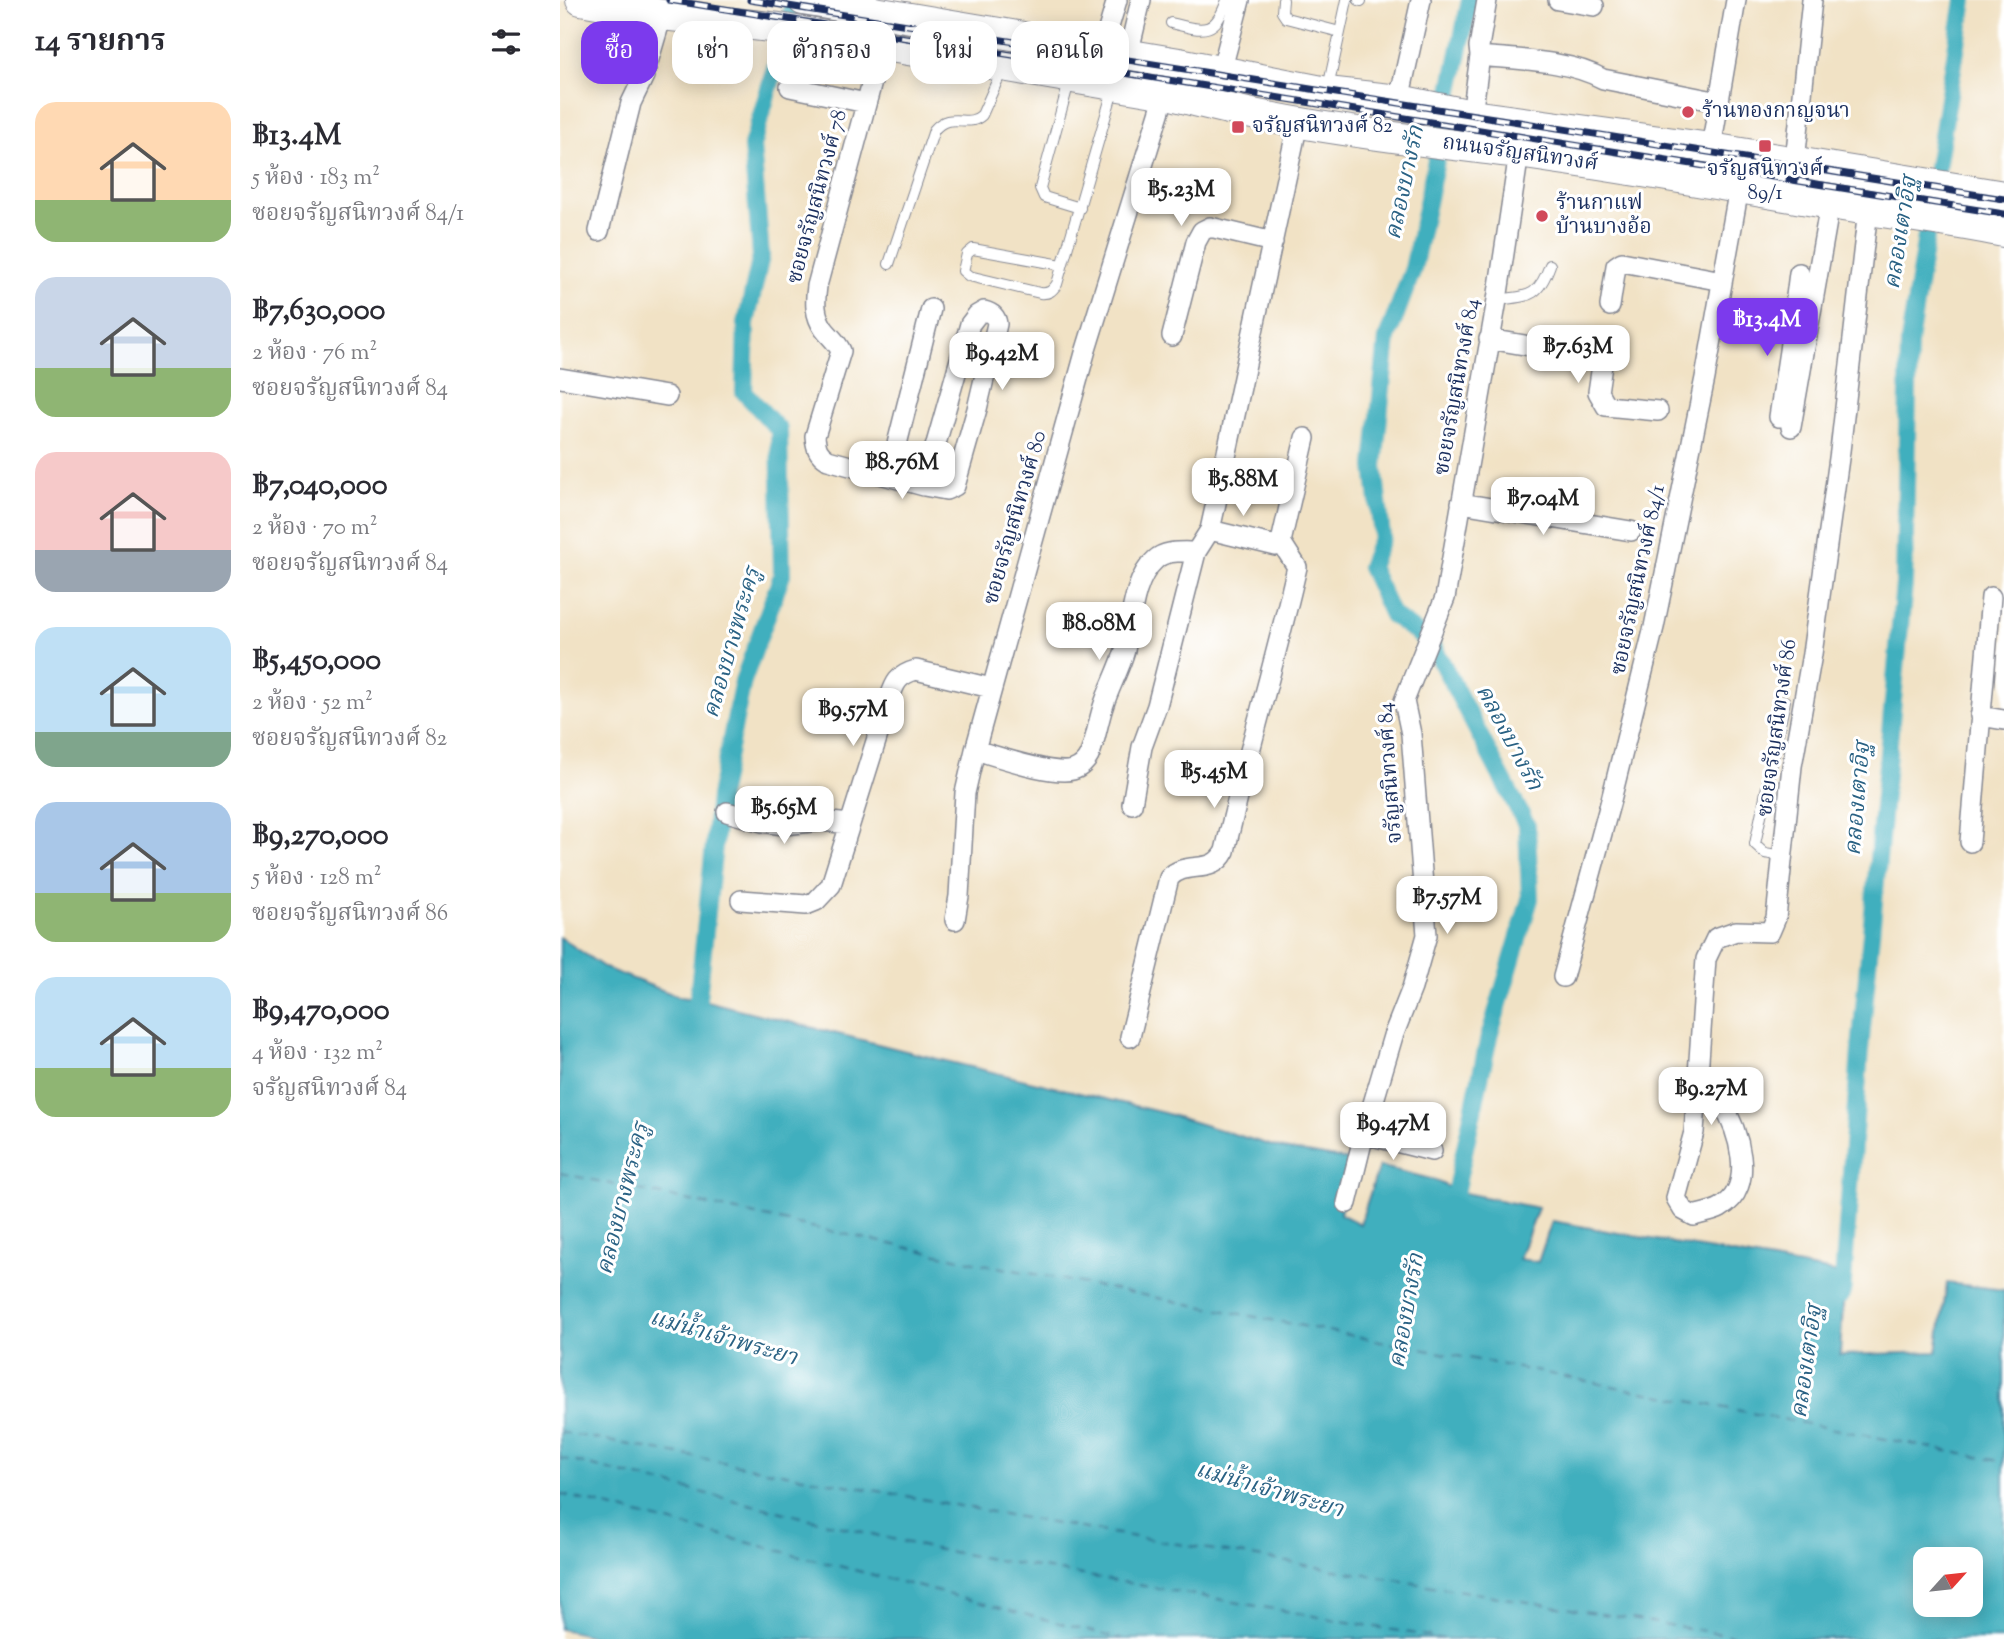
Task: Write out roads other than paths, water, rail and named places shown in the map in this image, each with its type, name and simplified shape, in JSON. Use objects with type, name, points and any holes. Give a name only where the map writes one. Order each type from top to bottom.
[{"type":"main road","name":"ถนนจรัญสนิทวงศ์","points":[[803,0],[867,5],[1011,32]]},
{"type":"main road","name":"ถนนจรัญสนิทวงศ์","points":[[589,6],[767,27]]},
{"type":"main road","name":"ถนนจรัญสนิทวงศ์","points":[[896,47],[1011,67]]},
{"type":"main road","name":"ถนนจรัญสนิทวงศ์","points":[[1129,55],[1327,92],[1399,100],[1472,115],[1711,148],[2004,195]]},
{"type":"main road","name":"ถนนจรัญสนิทวงศ์","points":[[1103,84],[1165,94],[1298,124],[1520,153],[1868,210],[1952,221],[2004,232]]},
{"type":"street","points":[[1116,21],[1117,0]]},
{"type":"street","points":[[1129,24],[1141,0]]},
{"type":"street","points":[[1221,72],[1240,0]]},
{"type":"street","points":[[1399,100],[1421,0]]},
{"type":"street","points":[[1472,115],[1487,0]]},
{"type":"street","points":[[1558,0],[1594,6]]},
{"type":"street","points":[[1711,148],[1735,0]]},
{"type":"street","points":[[1795,161],[1812,0]]},
{"type":"street","points":[[599,230],[631,103],[644,76],[662,15]]},
{"type":"street","points":[[1480,56],[1589,71],[1603,79],[1718,102]]},
{"type":"street","name":"ซอยจรัญสนิทวงศ์ 78","points":[[871,84],[814,304],[824,330],[841,351],[816,443],[818,451],[828,460],[925,486],[951,489],[957,482],[978,409],[997,324],[990,313],[984,311],[970,324],[925,486]]},
{"type":"street","points":[[790,87],[866,103]]},
{"type":"street","name":"ซอยจรัญสนิทวงศ์ 80","points":[[955,920],[959,896],[965,793],[975,750],[1085,353],[1165,94]]},
{"type":"street","points":[[1132,804],[1142,747],[1157,706],[1196,552],[1210,530],[1298,124]]},
{"type":"street","name":"ซอยจรัญสนิทวงศ์ 84","points":[[1434,627],[1445,598],[1520,153]]},
{"type":"street","name":"ซอยจรัญสนิทวงศ์ 84/1","points":[[1563,977],[1654,627],[1705,378],[1739,188]]},
{"type":"street","points":[[1785,422],[1796,352],[1830,204]]},
{"type":"street","name":"ซอยจรัญสนิทวงศ์ 86","points":[[1699,1076],[1720,1100],[1738,1137],[1743,1168],[1735,1193],[1720,1208],[1694,1216],[1683,1210],[1675,1198],[1694,1132],[1706,959],[1716,938],[1736,931],[1770,932],[1776,918],[1792,766],[1812,654],[1840,451],[1868,210]]},
{"type":"street","points":[[1172,336],[1196,242],[1202,231],[1210,227],[1273,242]]},
{"type":"street","points":[[1610,306],[1616,266],[1622,262],[1722,281]]},
{"type":"street","points":[[1796,352],[1798,273]]},
{"type":"street","points":[[889,477],[931,309]]},
{"type":"street","points":[[1489,339],[1589,356],[1602,365],[1598,391],[1606,405],[1658,411]]},
{"type":"street","points":[[560,378],[667,396]]},
{"type":"street","points":[[1210,530],[1265,545],[1276,546],[1281,542],[1305,438]]},
{"type":"street","points":[[1461,503],[1631,531]]},
{"type":"street","points":[[1130,1037],[1169,878],[1184,869],[1214,864],[1221,859],[1225,851],[1297,566],[1281,542]]},
{"type":"street","points":[[975,750],[1062,772],[1083,765],[1089,757],[1103,706],[1124,653],[1139,583],[1145,570],[1157,557],[1171,552],[1196,552]]},
{"type":"street","points":[[1970,842],[1991,597]]},
{"type":"street","name":"จรัญสนิทวงศ์ 84","points":[[1347,1203],[1393,1036],[1412,988],[1427,935],[1411,734],[1404,701],[1434,627]]},
{"type":"street","points":[[741,900],[806,905],[816,901],[831,885],[887,706],[899,677],[916,670],[991,688]]},
{"type":"street","points":[[1980,716],[2004,719]]},
{"type":"street","points":[[727,813],[784,825],[821,821],[850,824]]},
{"type":"street","points":[[1364,1134],[1432,1151]]},
{"type":"lane","points":[[1171,23],[1199,30],[1211,26],[1221,18],[1227,0]]},
{"type":"lane","points":[[1283,0],[1282,12],[1286,18],[1340,32]]},
{"type":"lane","points":[[1327,92],[1347,0]]},
{"type":"lane","points":[[889,264],[934,130],[945,121],[970,121],[979,118],[1004,66]]},
{"type":"lane","points":[[1069,84],[1040,188],[1044,197],[1080,208]]},
{"type":"lane","points":[[1062,265],[973,249],[967,254],[963,271],[969,276],[1046,293],[1052,290],[1056,284],[1062,265],[1080,208],[1114,86]]},
{"type":"lane","points":[[1497,300],[1532,295],[1543,284],[1550,265]]},
{"type":"lane","points":[[1782,856],[1765,853],[1755,844],[1785,701]]},
{"type":"water","name":"แม่น้ำเจ้าพระยา","points":[[560,937],[605,968],[680,997],[698,999],[1164,1113],[1283,1149],[1354,1161],[1340,1214],[1360,1224],[1379,1166],[1435,1180],[1455,1191],[1538,1208],[1519,1259],[1538,1262],[1552,1221],[1845,1274],[1840,1355],[1937,1352],[1947,1283],[2004,1290],[2004,1639],[605,1639],[560,1629]]},
{"type":"waterway","name":"คลองบางพระครู","points":[[693,1021],[698,999],[719,797],[743,681],[782,575],[779,430],[744,392],[746,323],[761,256],[752,146],[795,0]]},
{"type":"waterway","name":"คลองบางรัก","points":[[1451,1212],[1489,1037],[1530,899],[1527,826],[1432,644],[1392,615],[1370,567],[1382,536],[1374,466],[1387,338],[1413,269],[1470,0]]},
{"type":"waterway","name":"คลองเตาอิฐ","points":[[1842,1295],[1860,1050],[1904,584],[1909,342],[1964,0]]},
{"type":"railway","points":[[669,0],[2004,214]]},
{"type":"railway","points":[[750,0],[2004,199]]},
{"type":"place","name":"ร้านทองกาญจนา","points":[[1688,112]]},
{"type":"place","name":"จรัญสนิทวงศ์ 82","points":[[1238,127]]},
{"type":"place","name":"จรัญสนิทวงศ์ 89/1","points":[[1765,146]]},
{"type":"place","name":"ร้านกาแฟ บ้านบางอ้อ","points":[[1542,216]]}]
